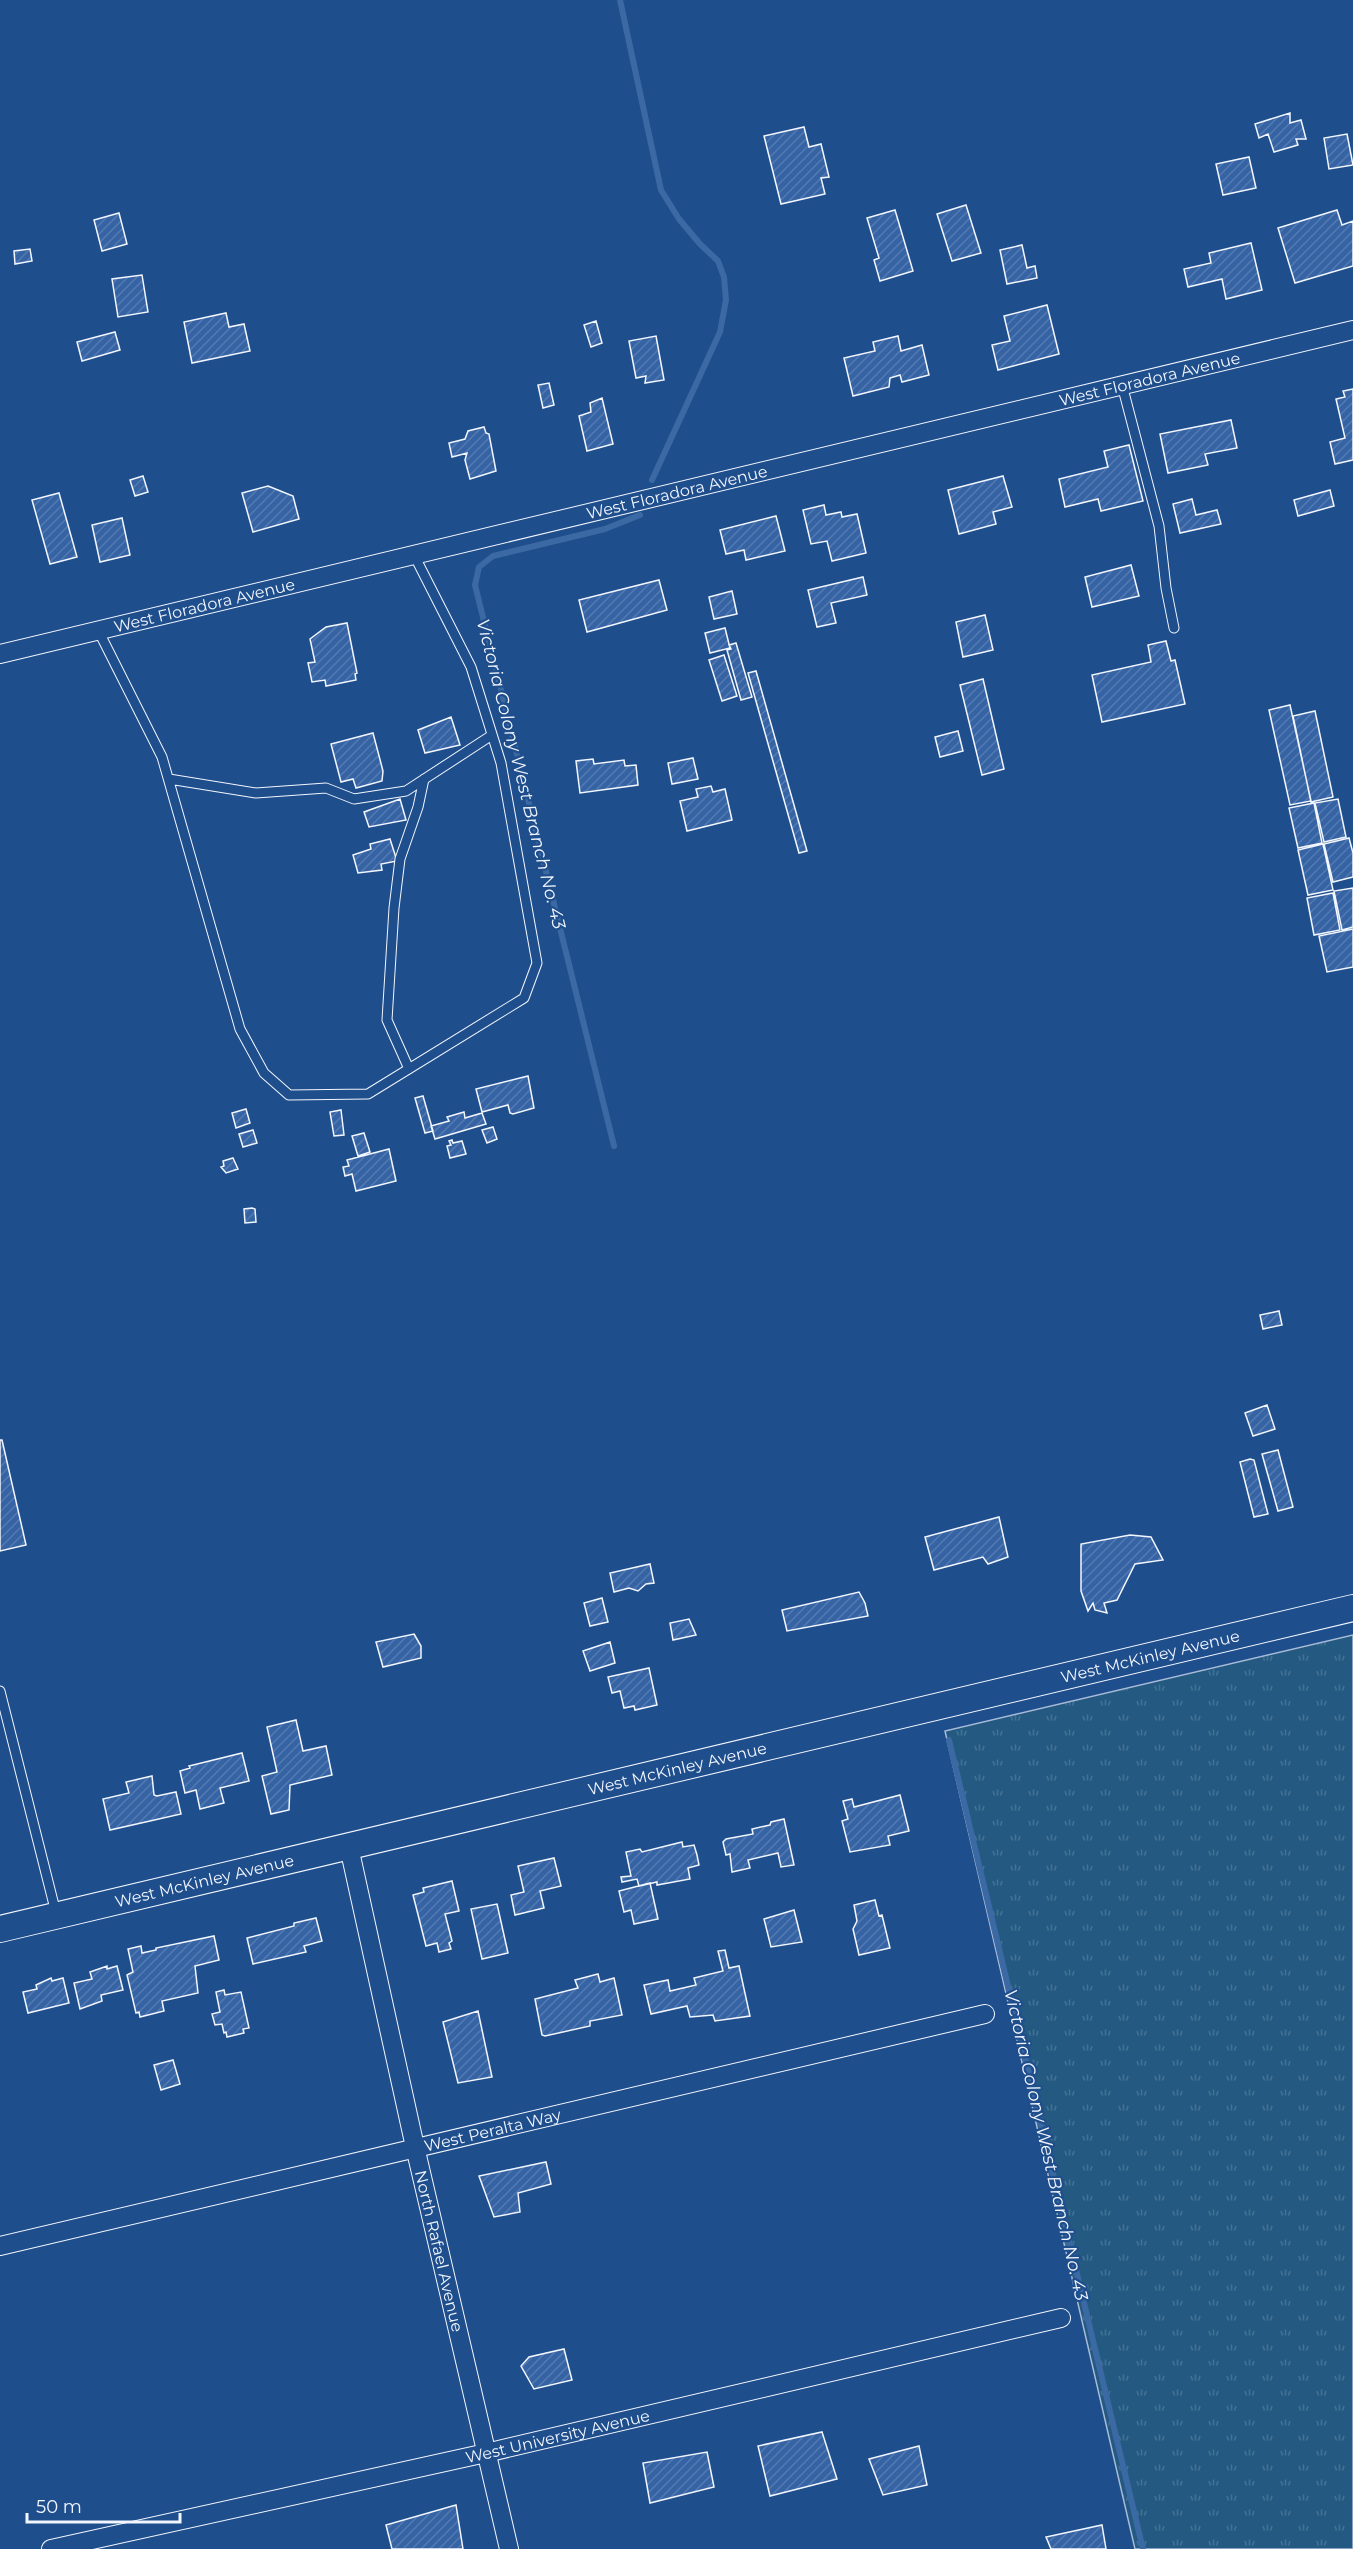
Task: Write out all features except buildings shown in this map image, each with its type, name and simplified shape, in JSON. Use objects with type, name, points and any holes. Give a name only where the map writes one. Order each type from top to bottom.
[{"type":"main road","name":"West McKinley Avenue","points":[[0,1929],[1353,1608]]},
{"type":"street","name":"West Floradora Avenue","points":[[0,654],[1353,330]]},
{"type":"street","name":"North Rafael Avenue","points":[[349,1847],[415,2147],[509,2549]]},
{"type":"street","name":"West Peralta Way","points":[[0,2246],[985,2014]]},
{"type":"street","name":"West University Avenue","points":[[51,2549],[486,2453],[1061,2318]]},
{"type":"lane","points":[[1122,385],[1159,526],[1174,628]]},
{"type":"lane","points":[[98,630],[162,758],[240,1029],[264,1073],[290,1095],[368,1094],[524,998],[537,963],[501,763],[471,667],[414,555]]},
{"type":"lane","points":[[169,779],[256,793],[326,788],[354,799],[406,791],[492,735]]},
{"type":"lane","points":[[409,1069],[387,1020],[394,908],[400,859],[418,807],[424,779]]},
{"type":"lane","points":[[0,1691],[57,1915]]},
{"type":"green space","points":[[1353,1635],[1353,2549],[1135,2549],[945,1731]]},
{"type":"waterway","name":"Victoria Colony West Branch No. 43","points":[[620,0],[661,190],[679,219],[718,261],[724,277],[726,300],[720,332],[652,480]]},
{"type":"waterway","name":"Victoria Colony West Branch No. 43","points":[[614,1146],[475,585],[479,567],[493,556],[605,529],[640,515]]},
{"type":"waterway","name":"Victoria Colony West Branch No. 43","points":[[949,1740],[1143,2549]]}]
